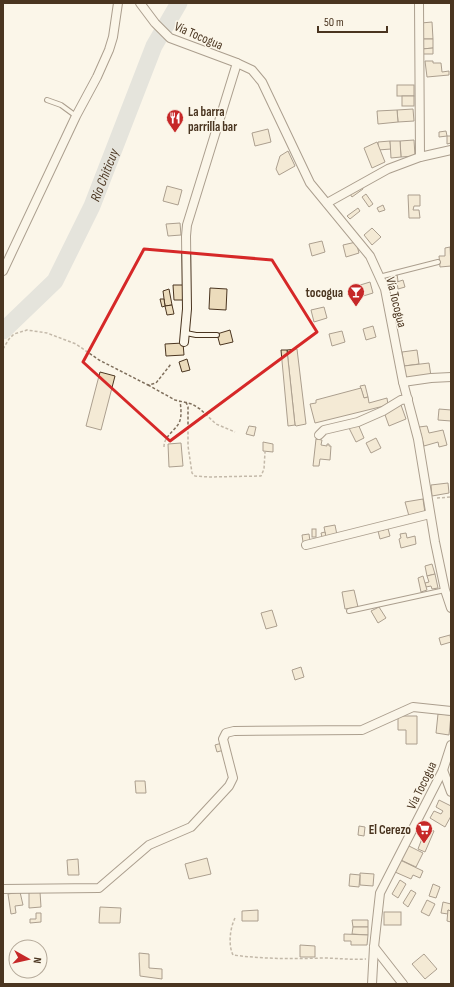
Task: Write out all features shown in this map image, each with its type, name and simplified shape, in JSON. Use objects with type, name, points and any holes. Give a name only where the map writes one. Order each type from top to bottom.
[{"type":"street","points":[[3,271],[76,116],[97,77],[109,50],[113,37],[118,3]]},
{"type":"street","name":"Vía Tocogua","points":[[140,3],[155,23],[170,38],[252,70],[262,82],[310,183],[370,256],[384,289],[403,382],[418,439],[430,514],[445,590],[451,608]]},
{"type":"street","points":[[419,3],[420,157]]},
{"type":"street","points":[[184,342],[188,309],[187,225],[237,63]]},
{"type":"street","points":[[327,203],[388,169],[420,157],[451,150]]},
{"type":"street","points":[[403,382],[451,377]]},
{"type":"street","points":[[318,435],[328,429],[358,422],[383,411],[401,400],[408,400]]},
{"type":"street","points":[[306,544],[430,514]]},
{"type":"street","points":[[3,889],[99,888],[149,845],[191,827],[229,786],[233,778],[223,739],[226,733],[234,731],[362,730],[413,707],[451,711]]},
{"type":"street","name":"Vía Tocogua","points":[[372,984],[374,947],[380,893],[443,770],[451,745]]},
{"type":"street","points":[[443,770],[451,792]]},
{"type":"street","points":[[374,947],[403,984]]},
{"type":"lane","points":[[47,100],[61,105],[76,116]]},
{"type":"lane","points":[[379,277],[438,262]]},
{"type":"lane","points":[[186,333],[196,335],[217,335]]},
{"type":"lane","points":[[349,611],[445,590]]},
{"type":"path","points":[[3,349],[14,334],[27,330],[47,333],[76,344],[99,360],[166,396],[186,402],[200,409],[216,424],[235,432]]},
{"type":"path","points":[[148,385],[156,383],[171,364]]},
{"type":"path","points":[[164,447],[166,438],[181,418],[180,401]]},
{"type":"path","points":[[186,402],[188,407],[188,446],[192,473],[195,476],[261,476],[264,469],[264,452]]},
{"type":"path","points":[[428,499],[451,497]]},
{"type":"path","points":[[235,918],[231,928],[230,951],[232,955],[288,960],[323,958],[374,960]]},
{"type":"highlighted area","points":[[144,249],[272,260],[317,332],[170,441],[83,362]]},
{"type":"building","points":[[432,22],[433,39],[421,39],[421,23]]},
{"type":"building","points":[[421,39],[433,39],[433,48],[422,49]]},
{"type":"building","points":[[433,48],[433,54],[422,54],[422,49]]},
{"type":"building","points":[[425,61],[441,63],[442,72],[449,71],[449,75],[427,77]]},
{"type":"building","points":[[397,85],[414,85],[414,96],[397,96]]},
{"type":"building","points":[[402,96],[414,96],[414,106],[402,106]]},
{"type":"building","points":[[413,109],[414,121],[398,122],[397,110]]},
{"type":"building","points":[[397,110],[398,122],[378,124],[377,111]]},
{"type":"building","points":[[268,129],[271,142],[255,146],[252,133]]},
{"type":"building","points":[[446,131],[447,136],[439,137],[439,132]]},
{"type":"building","points":[[447,136],[451,136],[451,143],[447,144]]},
{"type":"building","points":[[414,140],[415,156],[401,157],[400,141]]},
{"type":"building","points":[[390,141],[391,149],[378,150],[378,142]]},
{"type":"building","points":[[390,141],[400,141],[401,157],[391,158]]},
{"type":"building","points":[[377,142],[385,162],[372,168],[364,148]]},
{"type":"building","points":[[288,151],[295,166],[279,175],[276,169],[280,156]]},
{"type":"building","points":[[167,186],[182,190],[178,205],[163,201]]},
{"type":"building","points":[[362,187],[363,189],[352,197],[350,194]]},
{"type":"building","points":[[366,194],[373,204],[369,207],[362,197]]},
{"type":"building","points":[[408,195],[420,195],[420,206],[414,206],[413,210],[419,210],[420,218],[409,218]]},
{"type":"building","points":[[383,205],[385,210],[379,212],[377,208]]},
{"type":"building","points":[[358,208],[360,211],[350,219],[347,216]]},
{"type":"building","points":[[180,223],[181,235],[168,236],[166,224]]},
{"type":"building","points":[[372,228],[381,237],[372,245],[364,235]]},
{"type":"building","points":[[322,241],[325,252],[312,256],[309,244]]},
{"type":"building","points":[[356,242],[359,253],[346,257],[343,245]]},
{"type":"building","points":[[450,247],[451,266],[440,267],[439,256],[445,256],[445,248]]},
{"type":"building","points":[[397,274],[398,281],[390,283],[388,276]]},
{"type":"building","points":[[403,280],[405,287],[398,289],[397,282]]},
{"type":"building","points":[[370,282],[373,293],[360,297],[357,286]]},
{"type":"building","points":[[173,285],[184,285],[185,300],[174,300]]},
{"type":"building","points":[[210,288],[227,289],[226,310],[209,309]]},
{"type":"building","points":[[169,289],[172,305],[165,306],[163,291]]},
{"type":"building","points":[[160,299],[164,299],[165,306],[162,307]]},
{"type":"building","points":[[172,305],[174,314],[167,315],[165,306]]},
{"type":"building","points":[[324,307],[327,318],[314,322],[311,310]]},
{"type":"building","points":[[373,326],[376,337],[366,340],[363,329]]},
{"type":"building","points":[[230,330],[233,342],[220,345],[217,334]]},
{"type":"building","points":[[342,331],[345,342],[332,346],[329,334]]},
{"type":"building","points":[[183,343],[184,355],[166,356],[165,344]]},
{"type":"building","points":[[297,349],[306,424],[296,426],[287,350]]},
{"type":"building","points":[[281,350],[287,350],[295,425],[288,426]]},
{"type":"building","points":[[417,350],[419,364],[404,366],[402,352]]},
{"type":"building","points":[[187,359],[190,370],[182,372],[179,362]]},
{"type":"building","points":[[429,363],[431,376],[406,380],[404,366]]},
{"type":"building","points":[[100,372],[115,376],[101,430],[86,426]]},
{"type":"building","points":[[365,385],[368,397],[364,398],[360,386]]},
{"type":"building","points":[[361,388],[364,398],[368,397],[369,403],[387,398],[388,405],[315,423],[310,404],[316,403],[316,400]]},
{"type":"building","points":[[401,405],[406,419],[389,426],[384,412]]},
{"type":"building","points":[[439,409],[451,410],[451,421],[438,420]]},
{"type":"building","points":[[358,424],[364,438],[356,442],[349,428]]},
{"type":"building","points":[[249,426],[256,427],[254,436],[246,434]]},
{"type":"building","points":[[427,426],[429,433],[443,430],[447,445],[439,447],[438,442],[424,446],[419,427]]},
{"type":"building","points":[[376,438],[381,448],[371,453],[366,443]]},
{"type":"building","points":[[316,439],[322,440],[321,445],[327,446],[327,444],[329,444],[329,446],[331,446],[330,460],[320,459],[319,466],[313,466]]},
{"type":"building","points":[[263,442],[273,444],[273,452],[263,451]]},
{"type":"building","points":[[181,443],[183,466],[169,467],[168,444]]},
{"type":"building","points":[[448,483],[449,493],[432,496],[431,485]]},
{"type":"building","points":[[423,499],[425,513],[409,516],[405,502]]},
{"type":"building","points":[[335,525],[337,535],[326,537],[324,527]]},
{"type":"building","points":[[387,525],[390,536],[380,539],[378,531],[384,530],[383,526]]},
{"type":"building","points":[[312,529],[316,529],[316,537],[312,537]]},
{"type":"building","points":[[325,532],[326,537],[322,537],[321,533]]},
{"type":"building","points":[[406,533],[407,538],[415,536],[416,544],[401,548],[399,539],[401,538],[400,534]]},
{"type":"building","points":[[309,534],[310,541],[303,542],[302,535]]},
{"type":"building","points":[[432,564],[435,574],[427,576],[425,566]]},
{"type":"building","points":[[435,574],[438,588],[432,589],[431,586],[426,587],[425,583],[429,582],[427,576]]},
{"type":"building","points":[[423,576],[427,590],[421,592],[418,578]]},
{"type":"building","points":[[354,590],[358,607],[345,609],[342,592]]},
{"type":"building","points":[[379,607],[386,618],[378,623],[371,611]]},
{"type":"building","points":[[272,610],[277,626],[266,629],[261,613]]},
{"type":"building","points":[[450,635],[451,642],[441,645],[439,638]]},
{"type":"building","points":[[301,667],[304,677],[295,680],[292,670]]},
{"type":"building","points":[[438,714],[451,715],[449,735],[436,733]]},
{"type":"building","points":[[398,716],[417,716],[417,744],[406,744],[406,730],[398,730]]},
{"type":"building","points":[[222,743],[224,750],[217,752],[215,745]]},
{"type":"building","points":[[135,781],[145,781],[146,793],[136,793]]},
{"type":"building","points":[[439,800],[451,806],[451,816],[445,827],[430,818],[434,811],[441,814],[443,811],[436,807]]},
{"type":"building","points":[[359,826],[365,827],[364,836],[358,835]]},
{"type":"building","points":[[426,828],[434,831],[425,852],[418,849]]},
{"type":"building","points":[[407,845],[423,853],[416,867],[401,860]]},
{"type":"building","points":[[207,858],[211,874],[189,879],[185,864]]},
{"type":"building","points":[[78,859],[79,875],[68,875],[67,860]]},
{"type":"building","points":[[400,860],[423,871],[420,878],[413,875],[411,879],[395,872]]},
{"type":"building","points":[[360,873],[374,874],[373,886],[360,885]]},
{"type":"building","points":[[350,874],[360,875],[359,887],[349,886]]},
{"type":"building","points":[[400,880],[406,884],[398,898],[392,894]]},
{"type":"building","points":[[433,884],[440,887],[436,898],[429,896]]},
{"type":"building","points":[[411,890],[416,893],[408,907],[403,903]]},
{"type":"building","points":[[20,892],[23,905],[15,906],[16,913],[11,914],[8,894]]},
{"type":"building","points":[[29,892],[40,892],[41,907],[29,908]]},
{"type":"building","points":[[427,900],[435,904],[429,916],[421,912]]},
{"type":"building","points":[[443,902],[451,904],[451,911],[448,910],[448,914],[441,913]]},
{"type":"building","points":[[100,907],[121,908],[120,923],[99,923]]},
{"type":"building","points":[[258,910],[258,921],[242,921],[242,911]]},
{"type":"building","points":[[448,910],[451,911],[451,922],[447,921]]},
{"type":"building","points":[[384,912],[401,912],[401,925],[384,925]]},
{"type":"building","points":[[36,913],[41,913],[41,922],[30,923],[30,919],[36,919]]},
{"type":"building","points":[[352,920],[368,920],[368,927],[353,927]]},
{"type":"building","points":[[353,927],[368,927],[368,935],[352,934]]},
{"type":"building","points":[[344,934],[368,935],[367,945],[351,945],[351,941],[344,941]]},
{"type":"building","points":[[300,945],[315,946],[315,957],[300,957]]},
{"type":"building","points":[[139,953],[149,954],[149,968],[162,969],[162,979],[140,976]]},
{"type":"building","points":[[424,954],[437,969],[425,979],[412,964]]},
{"type":"waterway","name":"Río Chiticuy","points":[[3,331],[55,281],[92,206],[154,46],[179,3]]},
{"type":"place","name":"La barra parrilla bar","points":[[175,133]]},
{"type":"place","name":"tocogua","points":[[356,307]]},
{"type":"place","name":"El Cerezo","points":[[424,844]]}]
